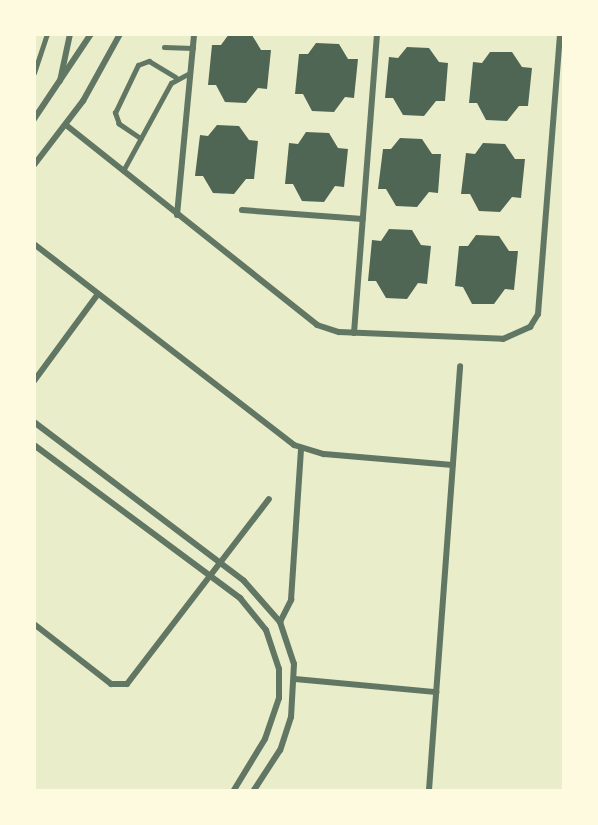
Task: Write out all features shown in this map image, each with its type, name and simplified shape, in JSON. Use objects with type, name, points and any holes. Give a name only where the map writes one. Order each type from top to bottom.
[{"type":"street","points":[[56,92],[70,34]]},
{"type":"street","points":[[34,119],[56,92],[91,34]]},
{"type":"street","points":[[34,165],[66,125],[120,34]]},
{"type":"street","points":[[177,215],[194,34]]},
{"type":"street","points":[[354,333],[377,34]]},
{"type":"street","points":[[66,125],[307,320],[354,333],[503,339],[530,327],[541,300],[560,34]]},
{"type":"street","points":[[242,210],[363,219]]},
{"type":"street","points":[[34,244],[301,448],[453,465]]},
{"type":"street","points":[[34,381],[98,294]]},
{"type":"street","points":[[429,790],[460,366]]},
{"type":"street","points":[[34,422],[258,593],[280,622],[295,679],[286,734],[254,790]]},
{"type":"street","points":[[34,445],[210,576],[259,618],[279,669],[271,726],[234,790]]},
{"type":"street","points":[[280,622],[291,600],[301,448]]},
{"type":"street","points":[[34,624],[121,686],[132,680],[269,499]]},
{"type":"street","points":[[295,679],[436,693]]},
{"type":"lane","points":[[34,72],[47,34]]},
{"type":"lane","points":[[164,47],[193,48]]},
{"type":"lane","points":[[141,139],[119,124],[115,113],[138,65],[149,61],[176,77]]},
{"type":"lane","points":[[123,171],[176,77],[190,73]]},
{"type":"building","points":[[229,34],[252,35],[261,50],[271,50],[267,89],[258,88],[246,103],[225,102],[216,85],[208,85],[212,45],[221,45]]},
{"type":"building","points":[[316,43],[339,44],[348,59],[358,59],[354,98],[345,97],[334,112],[312,111],[303,94],[295,94],[299,54],[308,54]]},
{"type":"building","points":[[407,47],[429,48],[439,62],[448,63],[445,101],[436,101],[424,116],[403,115],[393,98],[385,98],[389,57],[398,58]]},
{"type":"building","points":[[490,52],[512,52],[522,67],[532,68],[528,106],[519,106],[507,121],[486,120],[477,103],[469,103],[473,62],[482,63]]},
{"type":"building","points":[[217,125],[239,126],[249,140],[258,141],[254,179],[246,179],[234,194],[213,193],[203,176],[195,176],[200,135],[208,136]]},
{"type":"building","points":[[306,132],[329,133],[338,148],[348,149],[344,187],[335,186],[324,202],[302,201],[293,184],[285,184],[289,143],[298,144]]},
{"type":"building","points":[[400,138],[422,139],[432,154],[441,154],[438,193],[429,192],[417,207],[396,206],[386,189],[378,189],[383,149],[391,149]]},
{"type":"building","points":[[483,143],[505,144],[515,159],[525,159],[521,198],[512,197],[500,212],[479,211],[470,194],[461,194],[466,153],[475,154]]},
{"type":"building","points":[[389,229],[412,230],[421,245],[431,246],[427,284],[418,283],[407,299],[386,298],[376,281],[368,281],[372,240],[381,241]]},
{"type":"building","points":[[476,235],[499,236],[509,251],[518,251],[514,290],[505,289],[494,304],[472,304],[463,287],[455,286],[459,246],[468,246]]}]
